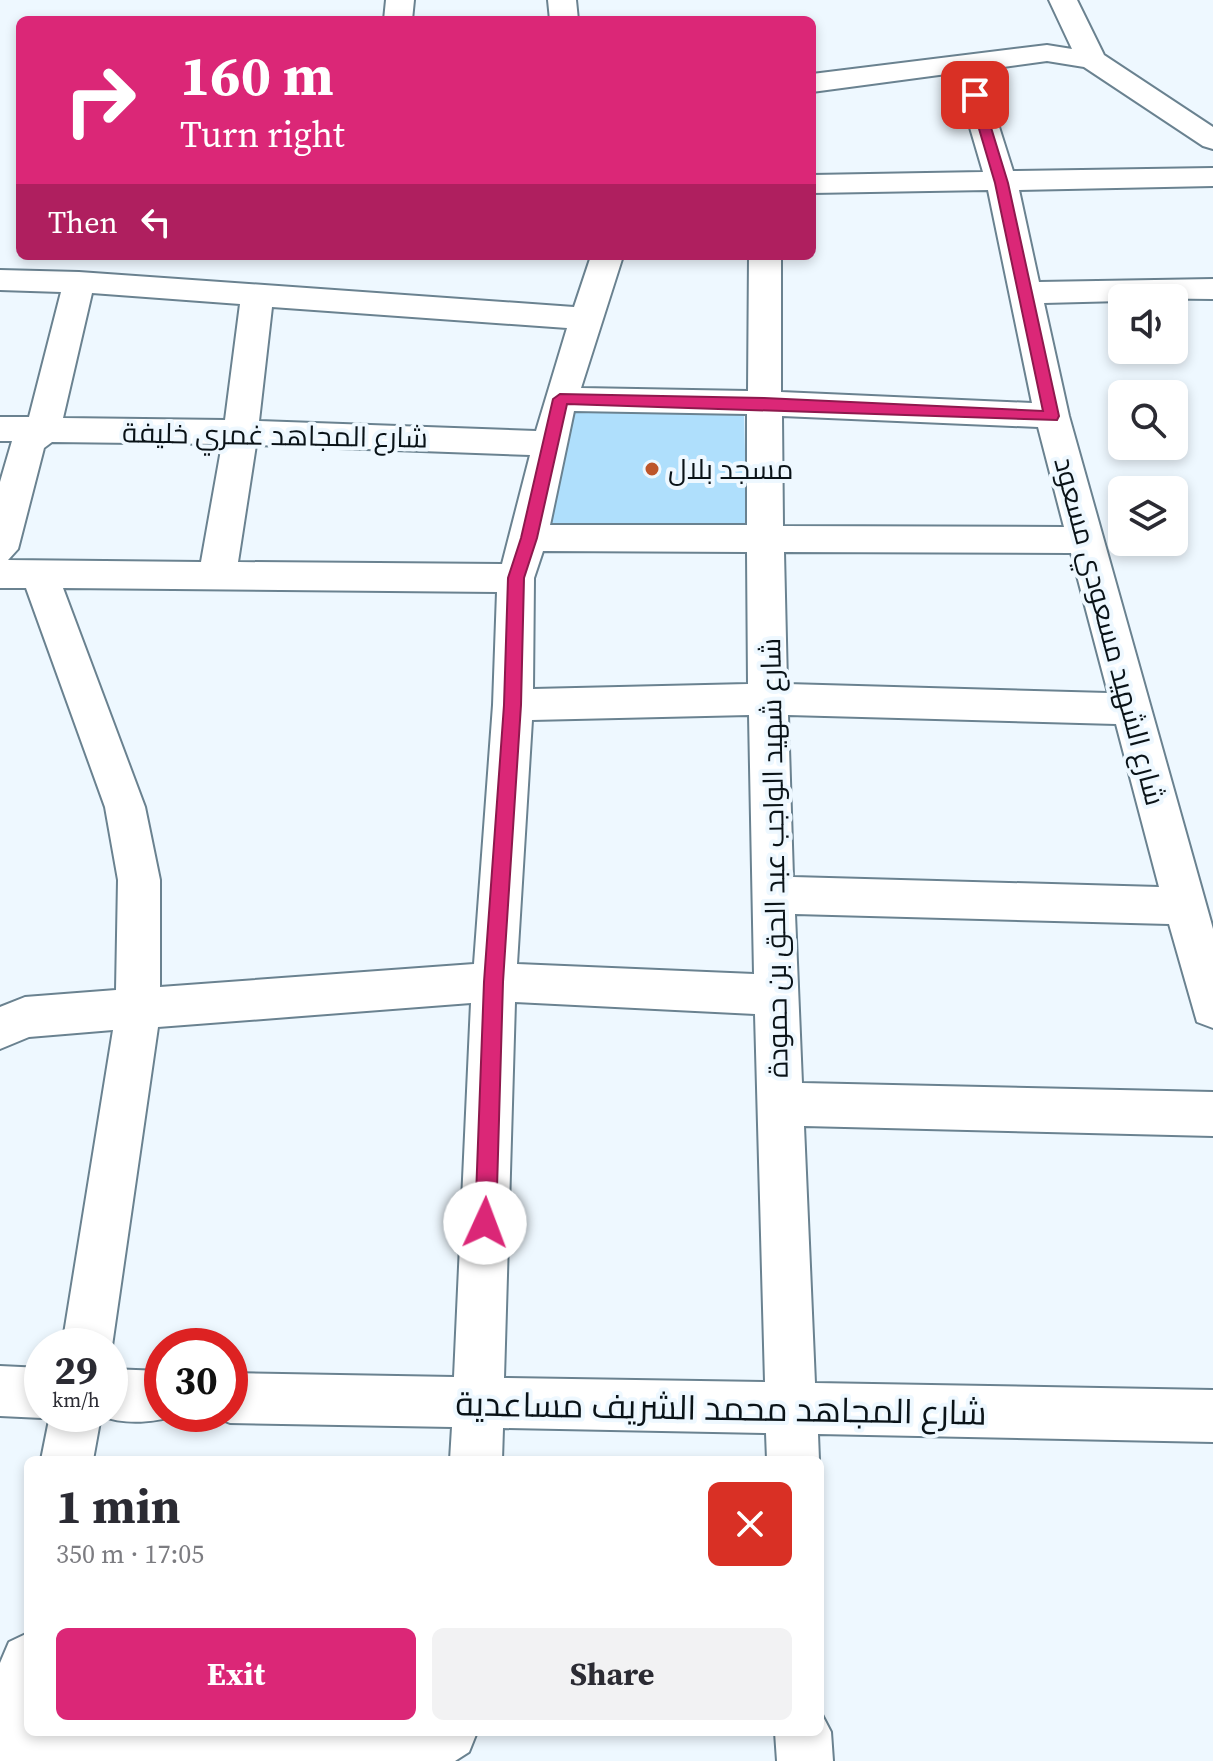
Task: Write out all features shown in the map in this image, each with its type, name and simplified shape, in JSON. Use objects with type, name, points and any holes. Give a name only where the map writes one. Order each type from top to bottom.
[{"type":"street","points":[[1063,0],[1092,60]]},
{"type":"street","points":[[816,83],[966,66],[1047,53],[1092,60],[1213,140]]},
{"type":"street","name":"شارع الشهيد مسعودي مسعود","points":[[966,66],[1002,183],[1052,416],[1084,540],[1213,1008]]},
{"type":"street","points":[[816,184],[1213,177]]},
{"type":"street","points":[[476,1456],[494,982],[513,705],[516,578],[529,538],[560,399],[606,260]]},
{"type":"street","name":"شارع شهيد الواجب عبد الحق بن حمودة","points":[[765,260],[764,403],[774,895],[793,1456]]},
{"type":"street","points":[[0,280],[79,282],[586,319]]},
{"type":"street","points":[[0,549],[28,443],[43,430],[79,282]]},
{"type":"street","points":[[1025,293],[1213,289]]},
{"type":"street","points":[[217,577],[241,432],[257,295]]},
{"type":"street","points":[[560,399],[764,403],[1052,416]]},
{"type":"street","name":"شارع المجاهد غمري خليفة","points":[[0,429],[241,432],[551,444]]},
{"type":"street","points":[[529,538],[1084,540]]},
{"type":"street","points":[[90,1328],[138,1010],[139,880],[125,807],[20,574],[516,578]]},
{"type":"street","points":[[513,705],[770,699],[1131,709]]},
{"type":"street","points":[[774,895],[1185,906]]},
{"type":"street","points":[[0,1029],[25,1017],[494,982],[777,995]]},
{"type":"street","points":[[781,1104],[1213,1114]]},
{"type":"street","points":[[0,1391],[24,1392]]},
{"type":"street","name":"شارع المجاهد محمد الشريف مساعدية","points":[[248,1398],[1213,1416]]},
{"type":"street","points":[[68,1456],[72,1432]]},
{"type":"street","points":[[24,1677],[5,1752],[415,1754],[443,1736]]},
{"type":"street","points":[[803,1736],[805,1761]]},
{"type":"building","name":"مسجد بلال","points":[[567,411],[744,412],[747,528],[551,525]]},
{"type":"place","name":"مسجد بلال","points":[[652,469]]},
{"type":"route","points":[[485,1223],[494,982],[513,705],[516,578],[529,538],[560,399],[764,403],[1052,416],[1002,183],[975,95]]}]
